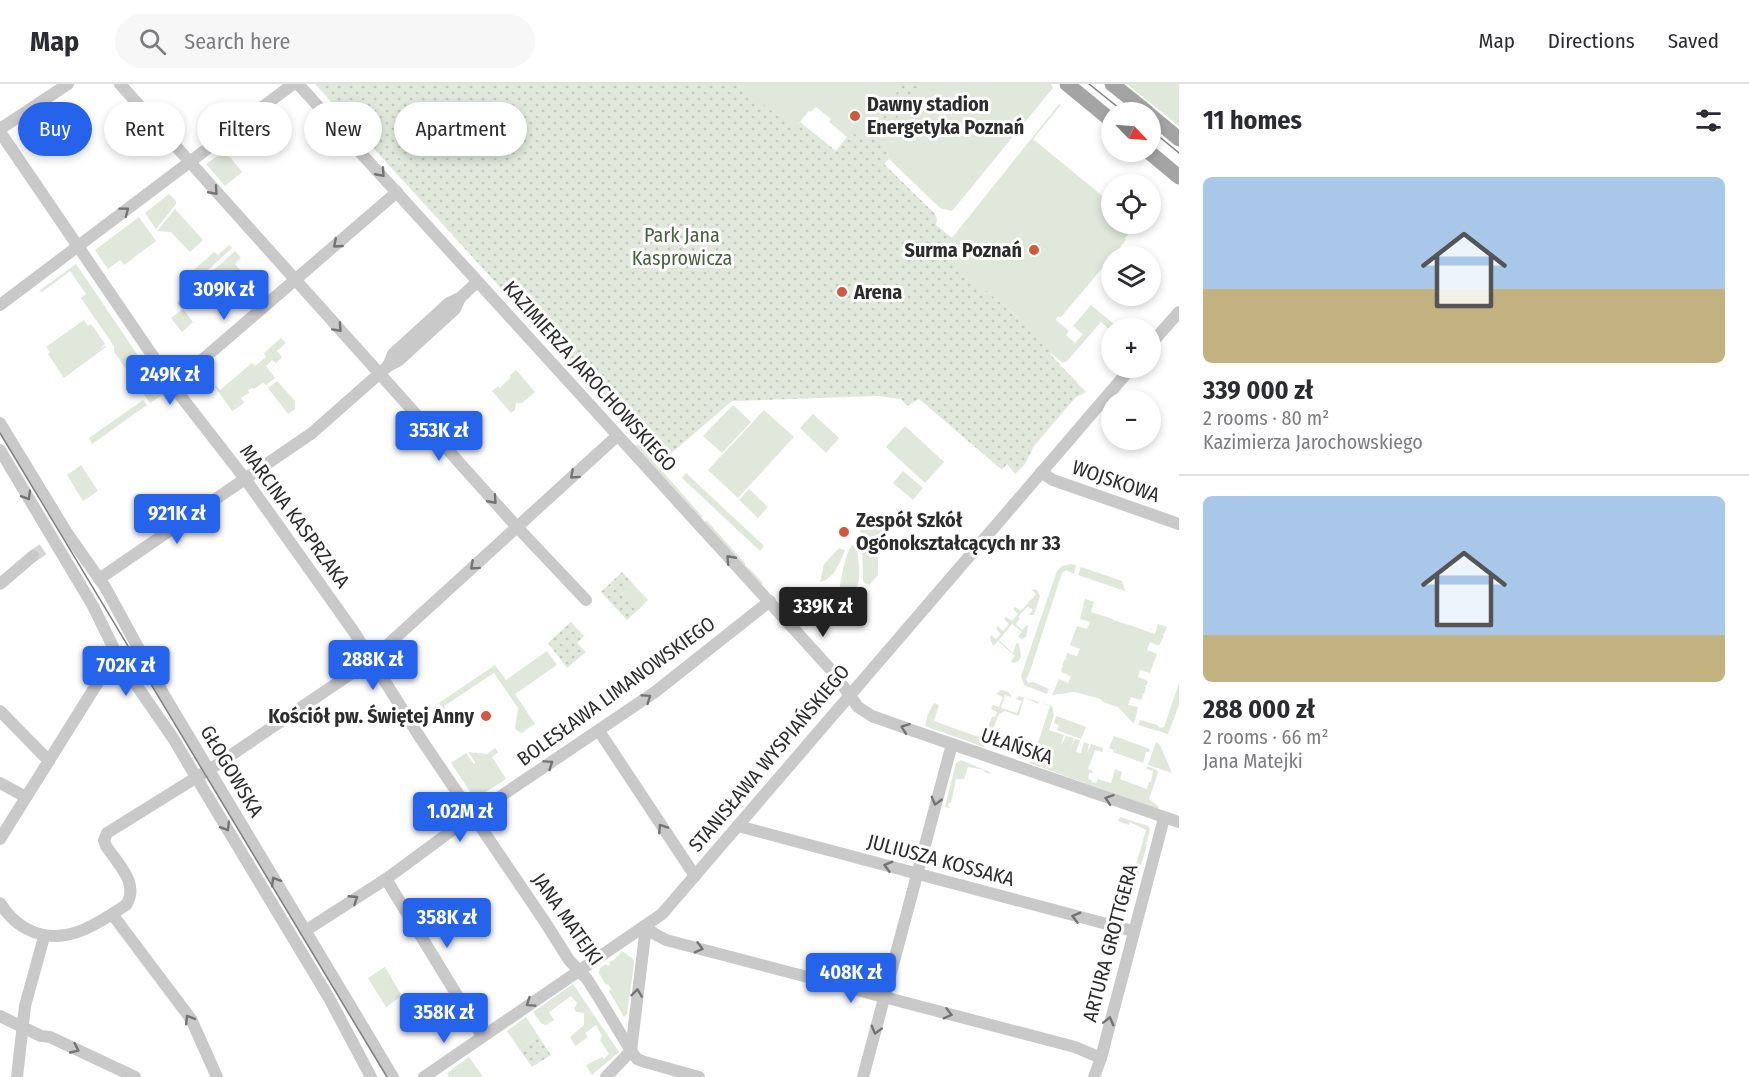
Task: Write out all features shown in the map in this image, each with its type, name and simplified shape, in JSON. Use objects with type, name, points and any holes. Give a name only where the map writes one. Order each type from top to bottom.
[{"type":"main road","points":[[1067,84],[1101,112]]},
{"type":"main road","points":[[1112,84],[1134,102]]},
{"type":"main road","points":[[1161,124],[1179,139]]},
{"type":"main road","points":[[1161,162],[1179,177]]},
{"type":"street","points":[[0,130],[68,84]]},
{"type":"street","points":[[120,84],[294,280],[384,370],[517,527],[586,600]]},
{"type":"street","points":[[0,305],[293,84]]},
{"type":"street","name":"KAZIMIERZA JAROCHOWSKIEGO","points":[[298,84],[770,602],[833,672],[850,695]]},
{"type":"street","name":"MARCINA KASPRZAKA","points":[[0,130],[173,385],[246,480],[345,619],[371,660]]},
{"type":"street","points":[[173,385],[397,192]]},
{"type":"street","points":[[99,579],[312,433],[384,370],[393,354],[448,303],[460,298],[477,282]]},
{"type":"street","points":[[1161,333],[1179,313]]},
{"type":"street","name":"STANISŁAWA WYSPIAŃSKIEGO","points":[[424,1077],[662,914],[1122,378]]},
{"type":"street","name":"GŁOGOWSKA","points":[[0,423],[62,526],[99,579],[164,695],[393,1077]]},
{"type":"street","points":[[0,903],[16,922],[44,937],[76,933],[126,905],[131,898],[130,881],[106,846],[104,840],[107,833],[209,770],[371,660],[617,436]]},
{"type":"street","name":"GŁOGOWSKA","points":[[0,450],[50,545],[93,606],[121,663],[173,738],[329,998],[371,1077]]},
{"type":"street","name":"WOJSKOWA","points":[[1041,472],[1053,480],[1179,524]]},
{"type":"street","points":[[0,584],[33,556]]},
{"type":"street","name":"BOLESŁAWA LIMANOWSKIEGO","points":[[305,931],[386,879],[473,815],[655,692],[770,602]]},
{"type":"street","name":"JANA MATEJKI","points":[[371,660],[569,960],[607,1009],[631,1052],[637,1059],[645,1062],[699,1077]]},
{"type":"street","points":[[0,838],[100,679],[121,663]]},
{"type":"street","name":"UŁAŃSKA","points":[[850,695],[858,707],[872,716],[1179,822]]},
{"type":"street","points":[[0,711],[49,761]]},
{"type":"street","points":[[599,731],[695,876]]},
{"type":"street","points":[[863,1077],[952,744]]},
{"type":"street","points":[[5,785],[26,797]]},
{"type":"street","name":"ARTURA GROTTGERA","points":[[1094,1077],[1101,1058],[1164,818]]},
{"type":"street","name":"JULIUSZA KOSSAKA","points":[[738,826],[1133,931]]},
{"type":"street","points":[[386,879],[482,1036]]},
{"type":"street","points":[[112,914],[191,1019],[212,1075]]},
{"type":"street","points":[[646,926],[666,940],[1075,1047],[1101,1058]]},
{"type":"street","points":[[606,1077],[631,1052],[646,926]]},
{"type":"street","points":[[17,1077],[21,1027],[44,937]]},
{"type":"street","points":[[0,1017],[41,1036],[50,1037],[135,1077]]},
{"type":"street","points":[[620,1065],[645,1062]]},
{"type":"green space","name":"Park Jana Kasprowicza","points":[[315,84],[738,84],[794,129],[800,122],[836,151],[852,132],[860,138],[904,84],[925,84],[882,136],[889,159],[884,164],[935,214],[936,225],[952,238],[948,243],[958,267],[1054,348],[1050,354],[1086,392],[1076,397],[1034,446],[1025,464],[1015,474],[1007,464],[1002,470],[919,399],[907,406],[901,399],[878,396],[732,401],[660,463],[381,156],[382,102],[331,102]]},
{"type":"green space","name":"Dawny stadion Energetyka Poznań","points":[[734,84],[908,84],[864,139],[841,155],[836,151],[847,137],[829,122],[831,119],[816,107],[811,112],[809,111],[798,124],[795,134]]},
{"type":"green space","points":[[917,84],[1051,84],[1053,88],[952,211],[940,208],[889,159],[882,137],[870,142]]},
{"type":"green space","points":[[1127,84],[1179,84],[1179,126],[1161,111],[1161,102],[1149,102]]},
{"type":"green space","name":"Surma Poznań","points":[[1059,104],[1061,105],[1033,139],[1101,195],[1101,234],[1128,234],[1121,246],[1101,246],[1101,270],[1061,317],[1057,317],[1056,320],[1069,331],[1066,335],[1075,343],[1083,334],[1073,326],[1091,305],[1107,318],[1101,318],[1101,322],[1063,363],[1016,325],[1020,319],[980,286],[976,290],[943,252]]},
{"type":"green space","points":[[218,156],[229,156],[242,172],[225,186],[206,164]]},
{"type":"green space","points":[[169,194],[176,204],[156,229],[145,213]]},
{"type":"green space","points":[[175,209],[203,240],[190,252],[171,232],[157,231]]},
{"type":"green space","points":[[139,217],[156,241],[124,265],[120,260],[108,269],[95,250]]},
{"type":"green space","points":[[229,245],[232,248],[186,290],[180,282],[214,252],[218,255]]},
{"type":"green space","points":[[235,251],[241,258],[235,264],[245,276],[234,286],[223,274],[209,287],[219,299],[208,309],[197,297],[183,309],[193,322],[182,332],[171,318],[182,310],[177,303]]},
{"type":"green space","points":[[76,264],[164,394],[150,403],[114,352],[114,346],[81,298],[86,294],[70,271],[42,292],[39,291]]},
{"type":"green space","points":[[84,320],[88,326],[91,324],[105,344],[100,349],[106,347],[64,378],[46,347]]},
{"type":"green space","points":[[281,338],[286,343],[277,351],[282,357],[276,363],[272,360],[266,366],[275,378],[266,385],[263,383],[248,390],[249,393],[241,398],[244,403],[232,411],[215,387],[220,390],[252,363],[255,366],[266,357],[264,353]]},
{"type":"green space","points":[[516,370],[535,392],[522,403],[516,403],[515,410],[511,413],[492,391],[498,386],[500,388]]},
{"type":"green space","points":[[277,381],[295,401],[295,409],[288,414],[268,388]]},
{"type":"green space","points":[[143,400],[147,405],[92,444],[89,438]]},
{"type":"green space","points":[[733,405],[751,422],[722,453],[703,436]]},
{"type":"green space","points":[[764,410],[794,437],[738,498],[708,470]]},
{"type":"green space","points":[[813,414],[839,438],[826,453],[800,428]]},
{"type":"green space","points":[[905,426],[944,462],[925,483],[886,447]]},
{"type":"green space","points":[[638,444],[705,522],[707,521],[745,563],[745,566],[763,583],[761,585],[671,485],[633,447]]},
{"type":"green space","points":[[81,465],[98,491],[83,501],[67,475]]},
{"type":"green space","points":[[903,471],[923,488],[913,500],[893,483]]},
{"type":"green space","points":[[686,473],[764,546],[760,551],[682,478]]},
{"type":"green space","points":[[749,489],[768,507],[758,518],[739,500]]},
{"type":"green space","points":[[867,522],[874,524],[894,541],[893,544],[879,544],[863,536],[860,531],[861,526]]},
{"type":"green space","points":[[862,542],[865,542],[878,558],[878,575],[869,585],[863,582]]},
{"type":"green space","points":[[852,545],[857,546],[858,586],[849,596],[840,599],[838,595],[843,569]]},
{"type":"green space","points":[[839,548],[845,550],[839,564],[829,578],[820,582],[824,564]]},
{"type":"green space","points":[[1076,565],[1074,574],[1066,570],[1062,573],[1026,679],[1028,683],[1033,682],[1049,689],[1047,694],[1024,685],[1021,676],[1057,571],[1062,566]]},
{"type":"green space","points":[[1081,567],[1122,581],[1125,591],[1078,575]]},
{"type":"green space","points":[[622,572],[633,584],[621,595],[637,611],[627,620],[601,592]]},
{"type":"green space","points":[[633,584],[648,600],[637,611],[621,595]]},
{"type":"green space","points":[[1031,589],[1037,590],[1040,596],[1034,615],[1028,615],[1033,610],[1028,606],[1018,617],[1020,619],[1016,624],[1022,630],[1028,626],[1026,637],[1022,639],[1018,637],[1022,632],[1012,624],[999,640],[1013,653],[1016,644],[1019,643],[1021,657],[1014,663],[1011,661],[1015,656],[998,641],[993,646],[990,638],[991,635],[996,639],[1001,634],[996,629],[998,626],[1003,631],[1009,624],[1004,619],[1006,617],[1012,621],[1018,614],[1013,609],[1015,607],[1021,611],[1036,594]]},
{"type":"green space","points":[[1085,599],[1094,602],[1091,612],[1113,619],[1113,621],[1155,634],[1158,624],[1167,627],[1164,634],[1161,634],[1164,635],[1159,646],[1150,642],[1147,650],[1157,654],[1150,673],[1140,670],[1138,677],[1148,681],[1146,686],[1143,686],[1146,687],[1144,694],[1141,693],[1143,695],[1141,700],[1131,697],[1128,705],[1138,707],[1134,724],[1118,707],[1103,702],[1101,699],[1074,692],[1052,695],[1059,679],[1068,683],[1071,676],[1061,672],[1062,667],[1065,667],[1062,666],[1065,659],[1068,660],[1067,653],[1077,656],[1080,649],[1070,645],[1077,626],[1087,629],[1090,622],[1080,619],[1083,607],[1086,608],[1083,606]]},
{"type":"green space","points":[[571,622],[584,636],[577,643],[586,652],[567,668],[548,643]]},
{"type":"green space","points":[[547,651],[557,665],[515,694],[535,724],[521,733],[515,729],[518,708],[494,673],[444,706],[452,719],[450,721],[439,703],[495,665],[506,680]]},
{"type":"green space","points":[[1179,683],[1179,705],[1168,734],[1138,725],[1140,720],[1160,728],[1164,727]]},
{"type":"green space","points":[[1001,690],[1008,692],[1011,697],[1005,695],[1001,708],[1017,713],[1022,701],[1016,699],[1019,696],[1024,697],[1019,716],[1005,711],[999,714],[984,747],[925,726],[934,703],[939,705],[934,721],[984,739],[992,717],[995,717],[997,712],[991,709],[993,705],[999,707],[1003,697],[996,694]]},
{"type":"green space","points":[[1040,702],[1052,706],[1054,715],[1049,730],[1064,735],[1061,745],[1066,736],[1074,738],[1071,747],[1075,739],[1080,740],[1076,752],[1081,753],[1084,742],[1089,744],[1087,753],[1091,744],[1103,748],[1102,752],[1095,750],[1088,769],[1093,771],[1089,773],[1088,779],[1092,780],[1091,782],[1096,783],[1098,779],[1111,783],[1115,769],[1122,772],[1120,779],[1147,789],[1153,771],[1147,769],[1147,766],[1157,770],[1149,799],[1159,807],[1157,809],[1029,763],[1032,761],[1050,706]]},
{"type":"green space","points":[[1056,716],[1086,727],[1081,739],[1057,730],[1059,725],[1054,723]]},
{"type":"green space","points":[[1114,736],[1150,749],[1146,752],[1143,763],[1113,752],[1114,750],[1109,748]]},
{"type":"green space","points":[[1156,742],[1160,745],[1172,773],[1148,765]]},
{"type":"green space","points":[[495,748],[498,752],[492,757],[506,779],[475,799],[451,763],[466,753],[474,764],[468,752],[487,754]]},
{"type":"green space","points":[[961,760],[990,772],[989,774],[984,772],[985,770],[968,767],[964,779],[956,779],[951,803],[949,802],[948,806],[950,808],[945,807],[956,763]]},
{"type":"green space","points":[[1120,817],[1148,826],[1150,829],[1140,868],[1136,868],[1140,869],[1138,877],[1133,877],[1137,879],[1131,902],[1126,899],[1146,830],[1130,822],[1129,825],[1118,821]]},
{"type":"green space","points":[[622,951],[633,959],[634,964],[627,1014],[624,1017],[609,991],[611,989],[599,973],[600,968],[606,964],[610,965],[609,962]]},
{"type":"green space","points":[[385,967],[402,996],[386,1007],[368,978]]},
{"type":"green space","points":[[573,984],[619,1052],[592,1075],[586,1065],[602,1057],[604,1059],[609,1054],[600,1040],[602,1036],[596,1025],[585,1033],[588,1037],[575,1046],[570,1037],[584,1025],[584,1013],[576,1012],[574,1009],[577,1003],[571,996],[549,1012],[554,1020],[546,1025],[541,1023],[533,1012]]},
{"type":"green space","points":[[526,1017],[539,1037],[520,1050],[507,1031]]},
{"type":"green space","points":[[539,1037],[551,1055],[532,1067],[520,1050]]},
{"type":"green space","points":[[469,1057],[483,1077],[449,1077],[447,1073]]},
{"type":"tunnel","points":[[33,556],[45,548]]},
{"type":"tram line","points":[[1089,84],[1112,102]]},
{"type":"tram line","points":[[1161,138],[1179,153]]},
{"type":"tram line","points":[[0,433],[387,1077]]},
{"type":"place","name":"Dawny stadion Energetyka Poznań","points":[[855,116]]},
{"type":"place","name":"Surma Poznań","points":[[1034,250]]},
{"type":"place","name":"Arena","points":[[842,292]]},
{"type":"place","name":"Zespół Szkół Ogónokształcących nr 33","points":[[844,532]]},
{"type":"place","name":"Kościół pw. Świętej Anny","points":[[486,716]]}]
